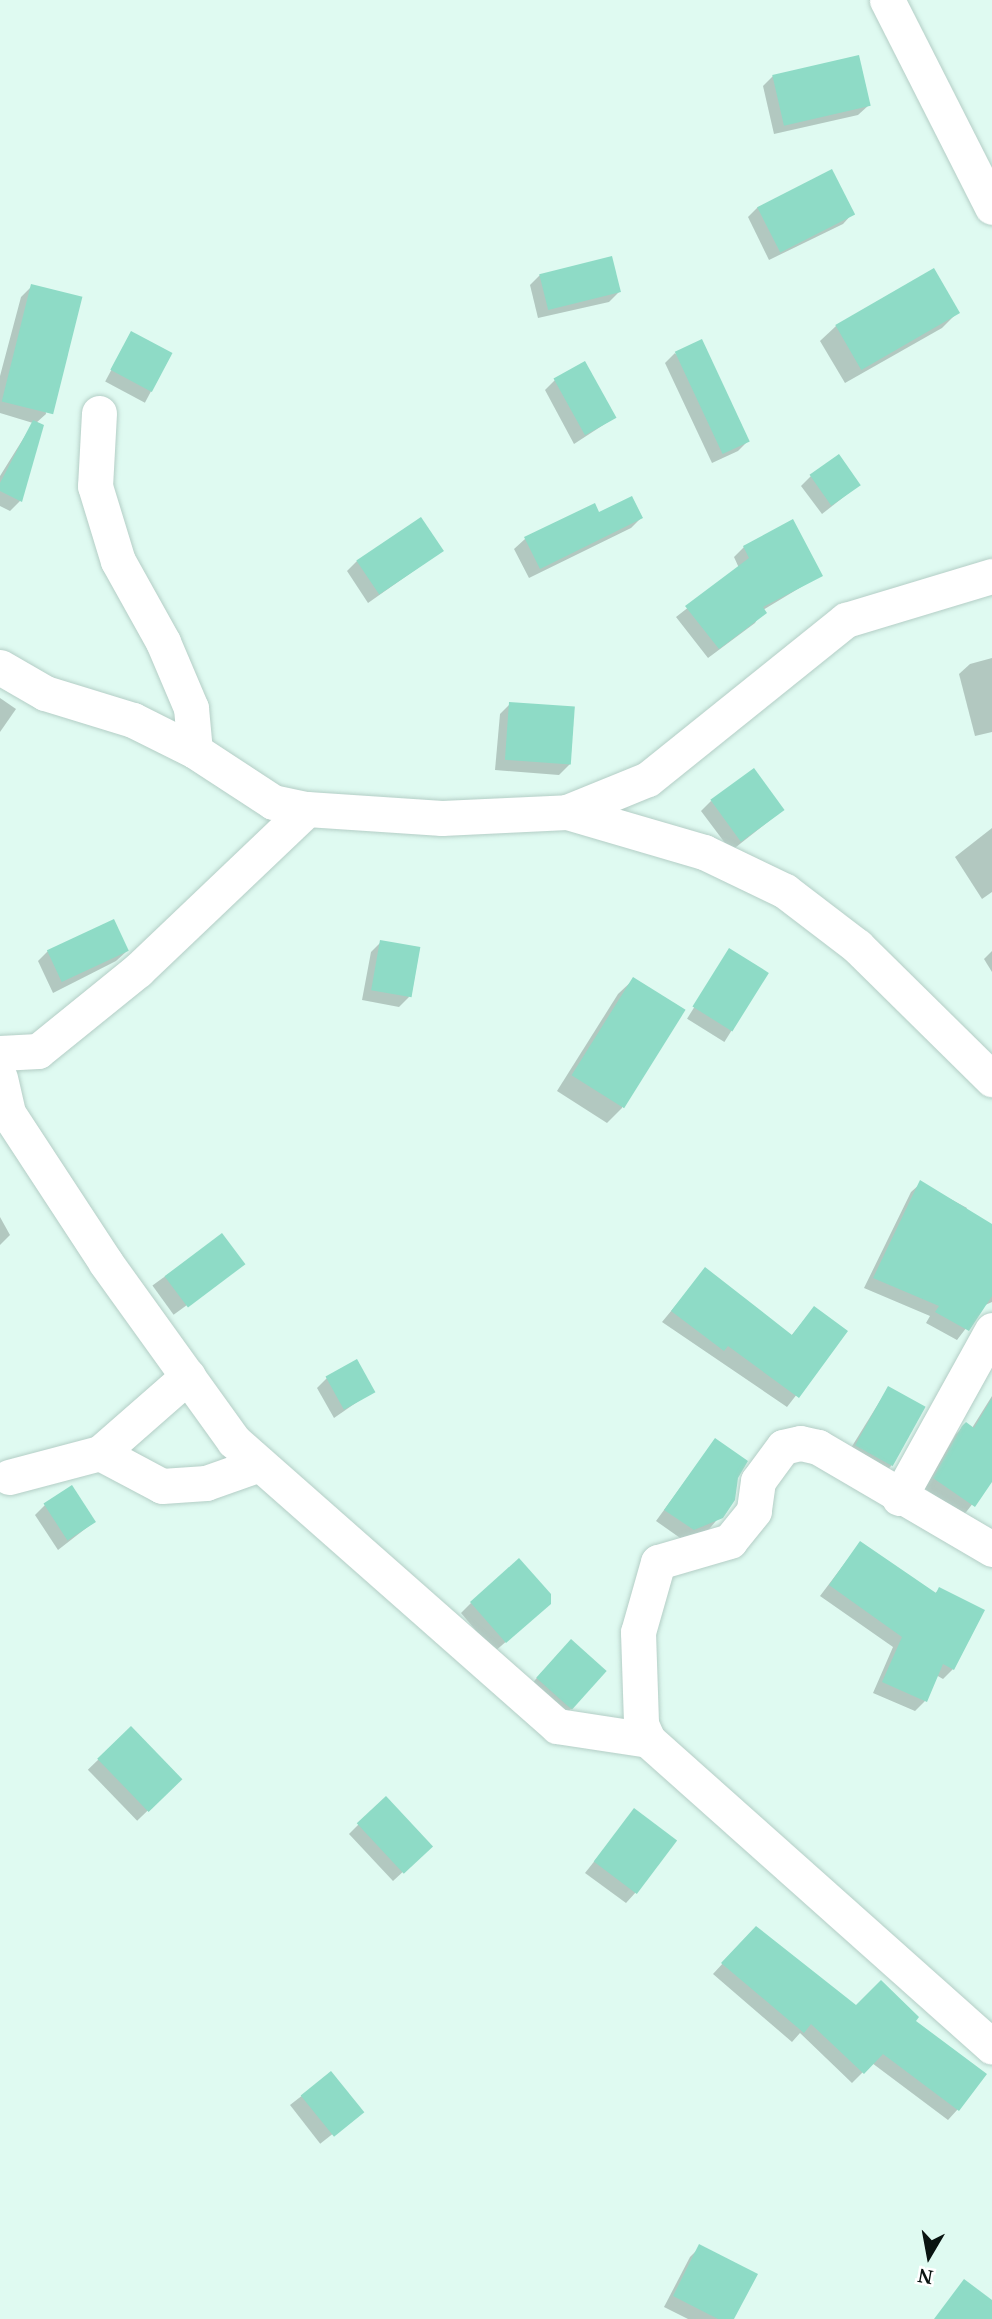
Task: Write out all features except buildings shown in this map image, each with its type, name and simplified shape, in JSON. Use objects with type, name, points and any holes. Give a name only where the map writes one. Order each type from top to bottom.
[{"type":"street","points":[[887,0],[992,207]]},
{"type":"street","points":[[99,413],[95,486],[118,561],[163,642],[191,708],[195,751]]},
{"type":"street","points":[[567,813],[648,779],[846,620],[992,576]]},
{"type":"street","points":[[0,667],[45,693],[133,720],[195,751],[273,802],[307,809],[442,818],[567,813],[704,852],[785,891],[857,946],[992,1079]]},
{"type":"street","points":[[645,835],[648,779]]},
{"type":"street","points":[[0,1053],[38,1051],[138,970],[307,809]]},
{"type":"street","points":[[0,1078],[4,1116],[234,1441],[557,1726],[648,1740]]},
{"type":"street","points":[[899,1498],[992,1330]]},
{"type":"street","points":[[9,1477],[100,1452],[188,1376]]},
{"type":"street","points":[[992,1549],[899,1498],[818,1447],[800,1443],[783,1447],[758,1481],[754,1511],[730,1541],[659,1562],[638,1632],[641,1724],[648,1740],[992,2047]]},
{"type":"street","points":[[100,1452],[162,1486],[206,1483],[260,1464]]}]
